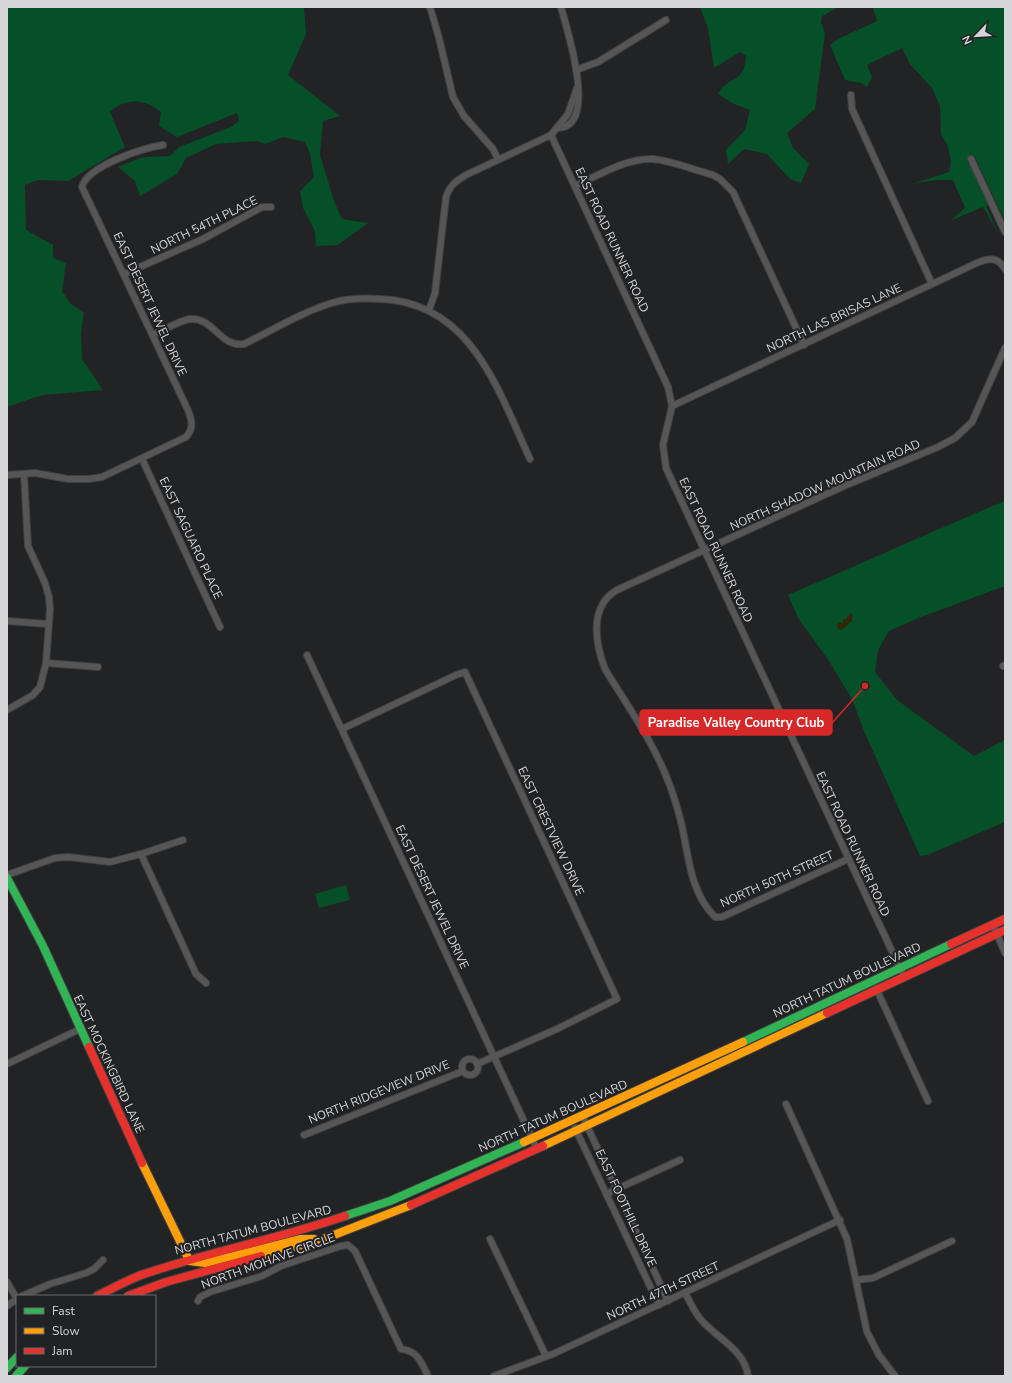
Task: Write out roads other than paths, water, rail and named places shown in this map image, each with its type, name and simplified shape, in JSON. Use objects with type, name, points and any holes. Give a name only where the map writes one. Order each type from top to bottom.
[{"type":"main road","name":"EAST MOCKINGBIRD LANE","points":[[7,878],[17,894],[42,946],[189,1260]]},
{"type":"main road","name":"NORTH TATUM BOULEVARD","points":[[99,1295],[139,1276],[189,1260],[301,1231],[390,1201],[583,1117],[1005,919]]},
{"type":"main road","name":"NORTH TATUM BOULEVARD","points":[[131,1295],[166,1282],[321,1240],[431,1198],[1005,930]]},
{"type":"main road","points":[[189,1260],[205,1263],[302,1238],[321,1240]]},
{"type":"main road","points":[[7,1368],[16,1358]]},
{"type":"main road","points":[[16,1376],[24,1367]]},
{"type":"street","points":[[430,7],[453,97],[464,116],[493,149],[498,159]]},
{"type":"street","points":[[428,310],[435,293],[446,197],[453,183],[466,174],[551,135],[558,128],[564,128],[573,119],[579,101],[576,70],[561,7]]},
{"type":"street","points":[[576,70],[598,62],[666,20]]},
{"type":"street","points":[[851,94],[852,109],[932,284]]},
{"type":"street","name":"EAST ROAD RUNNER ROAD","points":[[551,135],[668,387],[672,406],[664,437],[664,458],[666,468],[904,977]]},
{"type":"street","name":"EAST DESERT JEWEL DRIVE","points":[[142,459],[186,437],[190,432],[192,422],[153,335],[82,187],[83,180],[93,172],[127,156],[152,147],[163,145]]},
{"type":"street","points":[[971,159],[1005,232]]},
{"type":"street","points":[[575,186],[625,163],[643,160],[661,160],[713,175],[720,179],[733,192],[804,344]]},
{"type":"street","name":"NORTH 54TH PLACE","points":[[124,274],[203,239],[262,207],[271,207]]},
{"type":"street","name":"NORTH LAS BRISAS LANE","points":[[672,406],[989,258],[999,261],[1005,267]]},
{"type":"street","points":[[153,335],[190,319],[203,321],[228,342],[237,345],[244,344],[321,307],[349,299],[389,299],[406,302],[428,310],[461,333],[478,353],[494,382],[530,459]]},
{"type":"street","name":"NORTH SHADOW MOUNTAIN ROAD","points":[[715,917],[701,897],[689,866],[680,818],[666,775],[605,669],[598,643],[597,616],[600,606],[611,593],[837,489],[956,438],[972,422],[1005,348]]},
{"type":"street","points":[[7,475],[47,474],[68,479],[89,479],[102,477],[142,459]]},
{"type":"street","name":"EAST SAGUARO PLACE","points":[[142,459],[220,627]]},
{"type":"street","points":[[7,710],[33,695],[40,686],[46,663],[49,596],[28,546],[24,474]]},
{"type":"street","points":[[7,621],[48,624]]},
{"type":"street","name":"EAST DESERT JEWEL DRIVE","points":[[307,655],[537,1149]]},
{"type":"street","points":[[46,663],[98,667]]},
{"type":"street","name":"EAST CRESTVIEW DRIVE","points":[[342,729],[456,675],[466,672],[618,999]]},
{"type":"street","points":[[7,875],[55,858],[69,857],[98,862],[110,862],[141,854],[183,840]]},
{"type":"street","points":[[141,854],[196,974],[206,983]]},
{"type":"street","name":"NORTH 50TH STREET","points":[[715,917],[722,917],[848,859]]},
{"type":"street","points":[[993,925],[1005,953]]},
{"type":"street","points":[[872,981],[928,1101]]},
{"type":"street","name":"NORTH RIDGEVIEW DRIVE","points":[[477,1064],[618,999]]},
{"type":"street","points":[[7,1064],[80,1030]]},
{"type":"street","name":"NORTH RIDGEVIEW DRIVE","points":[[472,1059],[477,1064],[478,1070],[474,1074],[469,1075],[463,1071],[462,1066],[467,1060],[472,1059]]},
{"type":"street","name":"NORTH RIDGEVIEW DRIVE","points":[[304,1135],[463,1071]]},
{"type":"street","points":[[786,1104],[840,1220],[847,1239],[868,1332],[879,1355],[896,1376]]},
{"type":"street","name":"EAST FOOTHILL DRIVE","points":[[583,1117],[668,1301]]},
{"type":"street","name":"EAST FOOTHILL DRIVE","points":[[572,1122],[659,1305]]},
{"type":"street","points":[[606,1194],[680,1160]]},
{"type":"street","name":"NORTH 47TH STREET","points":[[494,1376],[546,1356],[668,1301],[840,1220]]},
{"type":"street","points":[[490,1239],[546,1356]]},
{"type":"street","points":[[856,1280],[873,1278],[952,1241]]},
{"type":"street","name":"NORTH MOHAVE CIRCLE","points":[[198,1300],[200,1297],[210,1292],[262,1276],[286,1264],[340,1246],[348,1245],[355,1251],[401,1349],[411,1350],[418,1356],[428,1376]]},
{"type":"street","points":[[24,1295],[50,1284],[86,1273],[94,1269],[103,1260]]},
{"type":"street","points":[[7,1282],[16,1297]]},
{"type":"street","points":[[686,1292],[699,1317],[738,1353],[745,1362],[748,1376]]},
{"type":"street","points":[[7,1306],[16,1300]]},
{"type":"place","name":"Paradise Valley Country Club","points":[[865,686]]}]
